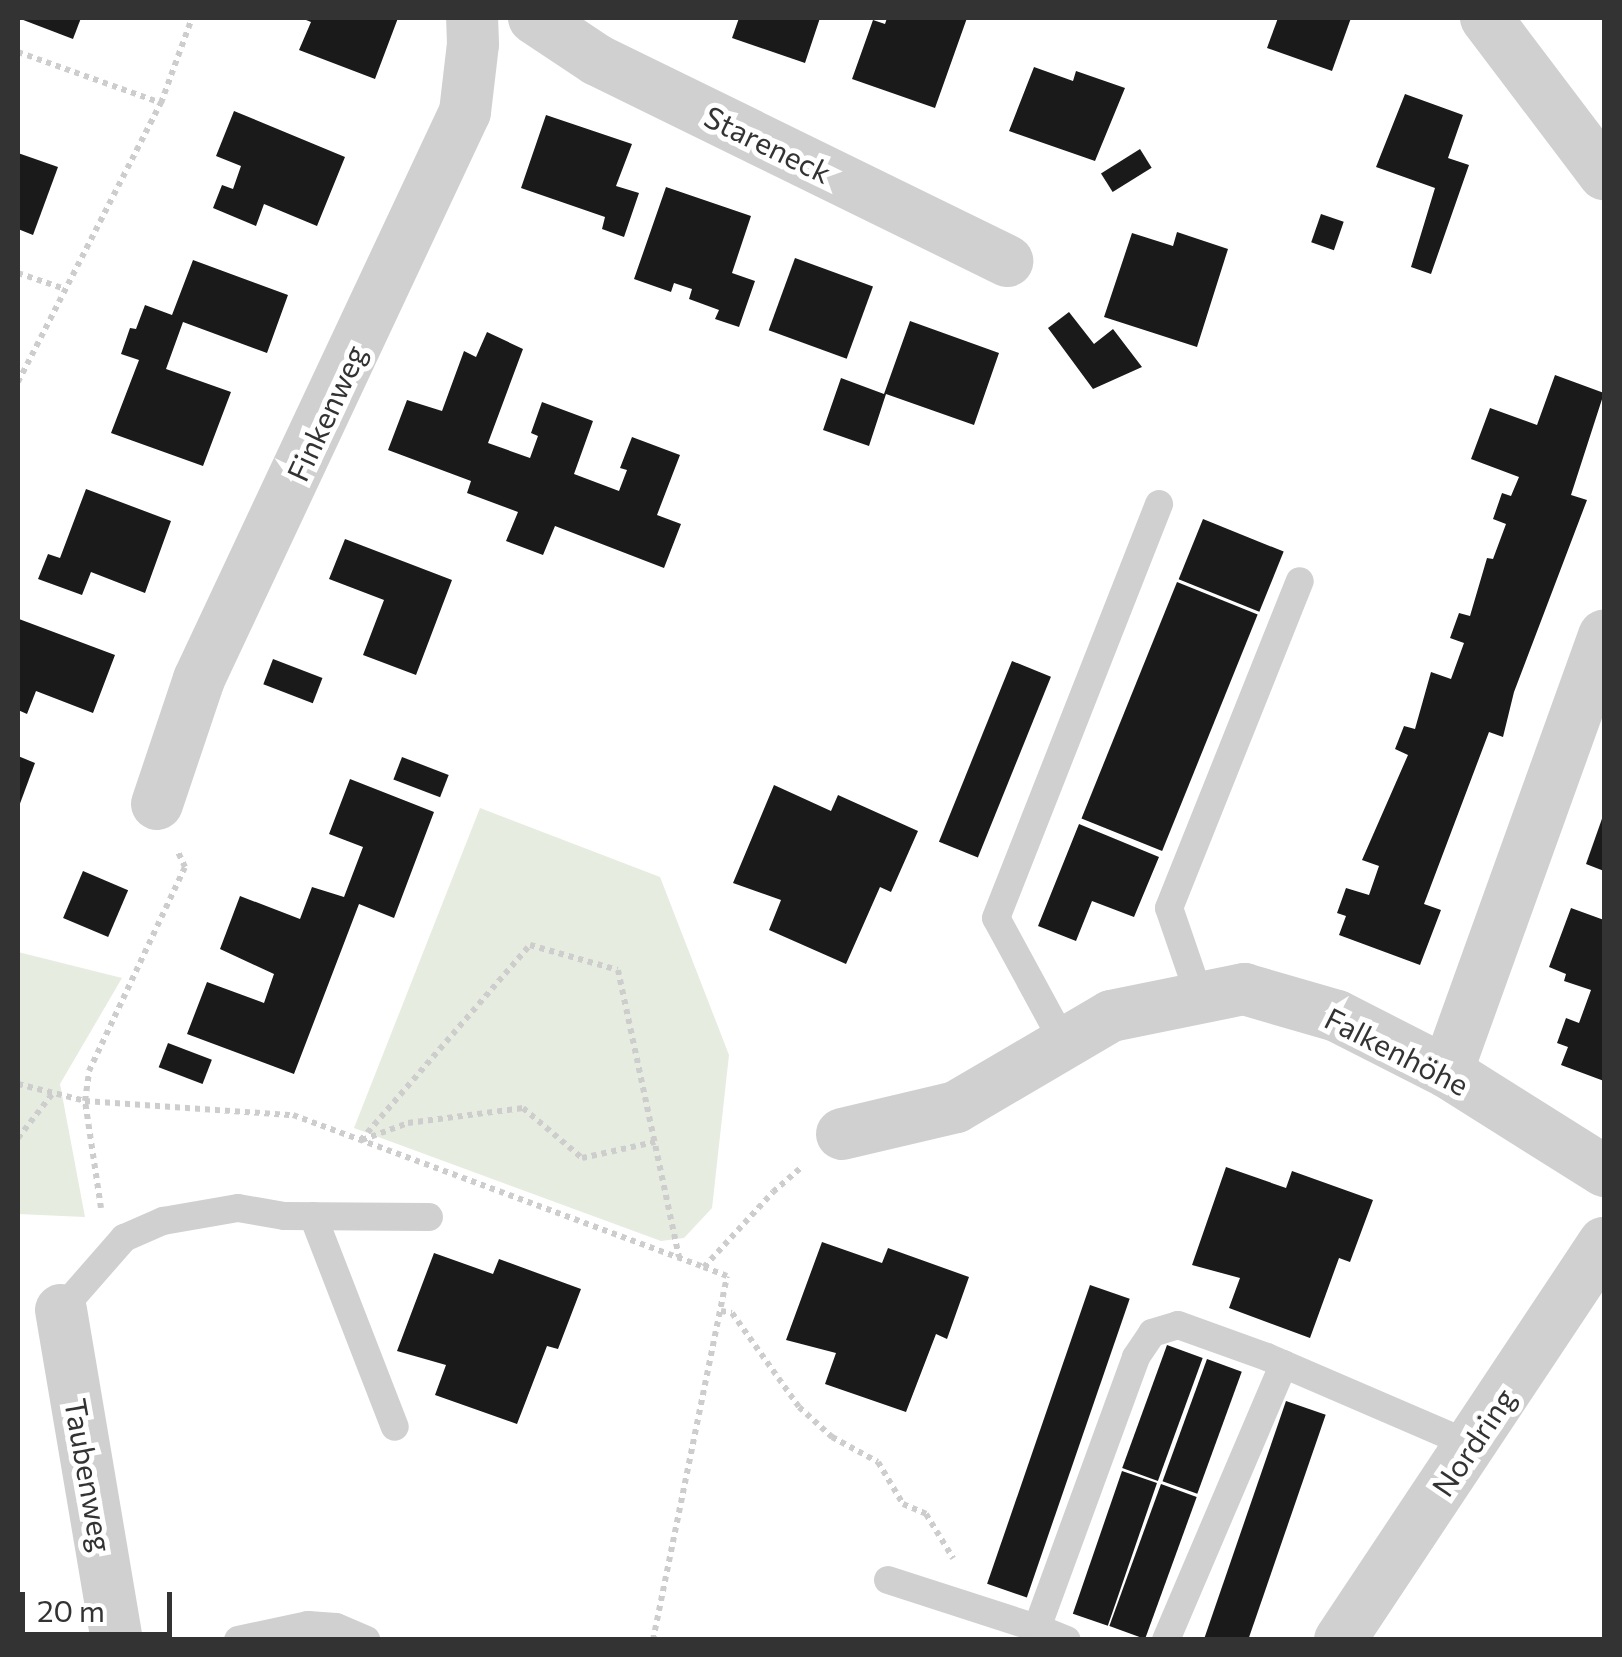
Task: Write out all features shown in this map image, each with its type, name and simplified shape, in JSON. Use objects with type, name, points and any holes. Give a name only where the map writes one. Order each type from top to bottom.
[{"type":"street","name":"Finkenweg","points":[[156,804],[199,679],[465,112],[474,44],[472,18]]},
{"type":"street","name":"Stareneck","points":[[534,18],[597,60],[1007,261]]},
{"type":"street","points":[[1486,18],[1604,174]]},
{"type":"street","points":[[1447,1072],[1604,635]]},
{"type":"street","name":"Falkenhöhe","points":[[842,1134],[956,1107],[1111,1016],[1244,989],[1337,1016],[1447,1072],[1604,1170]]},
{"type":"street","name":"Nordring","points":[[1340,1640],[1604,1244]]},
{"type":"street","name":"Taubenweg","points":[[61,1310],[117,1640]]},
{"type":"lane","points":[[1064,1044],[996,918],[1159,504]]},
{"type":"lane","points":[[1200,998],[1169,908],[1300,581]]},
{"type":"lane","points":[[61,1310],[124,1238],[163,1221],[238,1208],[313,1216],[429,1217]]},
{"type":"lane","points":[[313,1216],[394,1427]]},
{"type":"lane","points":[[1037,1628],[1136,1357],[1152,1333],[1178,1325],[1284,1364],[1471,1444]]},
{"type":"lane","points":[[1166,1640],[1284,1364]]},
{"type":"lane","points":[[888,1580],[1066,1640]]},
{"type":"lane","points":[[238,1640],[308,1625],[336,1627],[366,1640]]},
{"type":"path","points":[[18,382],[161,103],[192,18]]},
{"type":"path","points":[[18,52],[161,103]]},
{"type":"path","points":[[18,273],[65,289]]},
{"type":"path","points":[[103,1204],[85,1101],[89,1070],[185,867],[156,804]]},
{"type":"path","points":[[361,1140],[530,945],[618,970],[680,1258]]},
{"type":"path","points":[[18,1084],[85,1101],[293,1115],[727,1276],[653,1640]]},
{"type":"path","points":[[18,1138],[52,1093]]},
{"type":"path","points":[[361,1140],[408,1122],[523,1108],[582,1158],[655,1142]]},
{"type":"path","points":[[704,1267],[773,1192],[842,1134]]},
{"type":"path","points":[[721,1311],[732,1314],[799,1407],[832,1437],[867,1452],[904,1504],[926,1514],[986,1612]]},
{"type":"shaded area","points":[[480,808],[660,877],[729,1055],[712,1208],[684,1238],[661,1241],[354,1128]]},
{"type":"shaded area","points":[[18,952],[122,978],[60,1084],[85,1217],[18,1214]]},
{"type":"building","points":[[18,18],[81,18],[73,39]]},
{"type":"building","points":[[301,18],[398,18],[375,79],[299,50],[311,22]]},
{"type":"building","points":[[739,18],[820,18],[805,63],[732,38]]},
{"type":"building","points":[[887,18],[967,18],[935,108],[852,79],[873,20],[885,24]]},
{"type":"building","points":[[1278,18],[1351,18],[1332,71],[1267,48]]},
{"type":"building","points":[[1034,67],[1073,81],[1076,71],[1125,88],[1095,161],[1009,131]]},
{"type":"building","points":[[1405,94],[1463,115],[1448,158],[1469,165],[1431,274],[1411,267],[1435,188],[1376,167]]},
{"type":"building","points":[[234,111],[345,157],[317,226],[264,204],[256,226],[213,208],[222,185],[233,189],[241,166],[216,156]]},
{"type":"building","points":[[546,115],[632,144],[616,186],[639,193],[624,237],[602,229],[605,217],[521,188]]},
{"type":"building","points":[[1140,149],[1152,168],[1113,192],[1101,173]]},
{"type":"building","points":[[18,153],[58,167],[33,235],[18,229]]},
{"type":"building","points":[[666,187],[751,216],[732,273],[755,281],[739,327],[715,319],[719,310],[689,299],[692,289],[674,283],[671,292],[634,279]]},
{"type":"building","points":[[1321,214],[1344,222],[1334,250],[1311,242]]},
{"type":"building","points":[[1177,232],[1228,249],[1197,347],[1104,317],[1132,233],[1173,246]]},
{"type":"building","points":[[795,258],[873,286],[847,359],[769,330]]},
{"type":"building","points":[[193,260],[288,295],[267,353],[183,322],[166,369],[231,392],[203,466],[111,433],[139,360],[121,354],[130,328],[136,329],[145,305],[172,315]]},
{"type":"building","points":[[1069,312],[1094,344],[1113,329],[1142,367],[1093,389],[1048,328]]},
{"type":"building","points":[[910,321],[999,353],[974,425],[886,394],[869,446],[823,430],[841,378],[884,394]]},
{"type":"building","points":[[487,332],[523,349],[488,443],[530,458],[538,436],[531,433],[542,402],[593,421],[574,474],[619,491],[627,470],[620,468],[632,437],[680,455],[657,515],[681,524],[664,568],[555,526],[543,555],[506,541],[518,512],[467,493],[471,481],[388,450],[407,400],[442,411],[464,351],[476,357]]},
{"type":"building","points":[[1555,375],[1604,393],[1571,495],[1587,500],[1514,692],[1503,737],[1489,732],[1424,904],[1441,910],[1420,965],[1339,935],[1346,916],[1337,913],[1346,888],[1369,895],[1379,866],[1362,860],[1408,755],[1395,749],[1404,726],[1415,729],[1431,672],[1451,679],[1464,643],[1450,638],[1459,613],[1470,616],[1487,558],[1493,559],[1506,524],[1493,519],[1502,493],[1511,496],[1519,477],[1471,459],[1490,408],[1537,425]]},
{"type":"building","points":[[86,489],[171,521],[145,593],[91,572],[82,595],[38,579],[48,554],[60,558]]},
{"type":"building","points":[[1203,519],[1284,552],[1259,612],[1179,579]]},
{"type":"building","points":[[345,539],[452,580],[416,675],[363,655],[384,600],[329,579]]},
{"type":"building","points":[[1177,582],[1258,615],[1162,851],[1081,818]]},
{"type":"building","points":[[19,619],[115,655],[93,713],[36,691],[27,714],[18,710]]},
{"type":"building","points":[[273,659],[322,678],[313,703],[263,684]]},
{"type":"building","points":[[1012,661],[1051,677],[978,858],[939,842]]},
{"type":"building","points":[[18,756],[35,763],[18,809]]},
{"type":"building","points":[[402,757],[449,775],[440,797],[393,779]]},
{"type":"building","points":[[350,779],[434,812],[394,918],[359,904],[294,1074],[187,1034],[207,982],[264,1003],[274,974],[220,949],[240,896],[300,919],[312,887],[344,897],[363,847],[329,834]]},
{"type":"building","points":[[774,785],[831,811],[838,795],[918,831],[891,892],[880,887],[846,964],[769,930],[781,900],[733,883]]},
{"type":"building","points":[[1604,813],[1604,871],[1586,864]]},
{"type":"building","points":[[1079,824],[1159,857],[1134,917],[1092,901],[1076,941],[1038,926]]},
{"type":"building","points":[[83,871],[128,890],[108,937],[63,918]]},
{"type":"building","points":[[1571,908],[1604,920],[1604,1081],[1561,1065],[1568,1047],[1557,1043],[1566,1018],[1579,1023],[1591,990],[1564,981],[1566,974],[1549,967]]},
{"type":"building","points":[[168,1043],[212,1060],[203,1084],[159,1067]]},
{"type":"building","points":[[1226,1167],[1286,1188],[1292,1171],[1373,1200],[1350,1262],[1339,1258],[1310,1338],[1229,1308],[1240,1278],[1192,1265]]},
{"type":"building","points":[[822,1242],[882,1263],[888,1248],[969,1277],[947,1339],[936,1334],[906,1412],[825,1384],[836,1353],[786,1340]]},
{"type":"building","points":[[434,1253],[493,1274],[499,1259],[581,1289],[558,1349],[547,1346],[517,1424],[435,1395],[446,1365],[397,1351]]},
{"type":"building","points":[[1090,1285],[1130,1299],[1027,1597],[987,1584]]},
{"type":"building","points":[[1167,1345],[1203,1358],[1158,1481],[1122,1468]]},
{"type":"building","points":[[1207,1359],[1242,1372],[1197,1494],[1163,1481]]},
{"type":"building","points":[[1286,1401],[1326,1415],[1248,1640],[1204,1640]]},
{"type":"building","points":[[1122,1471],[1157,1483],[1108,1626],[1073,1614]]},
{"type":"building","points":[[1161,1484],[1197,1497],[1145,1639],[1109,1626]]}]
